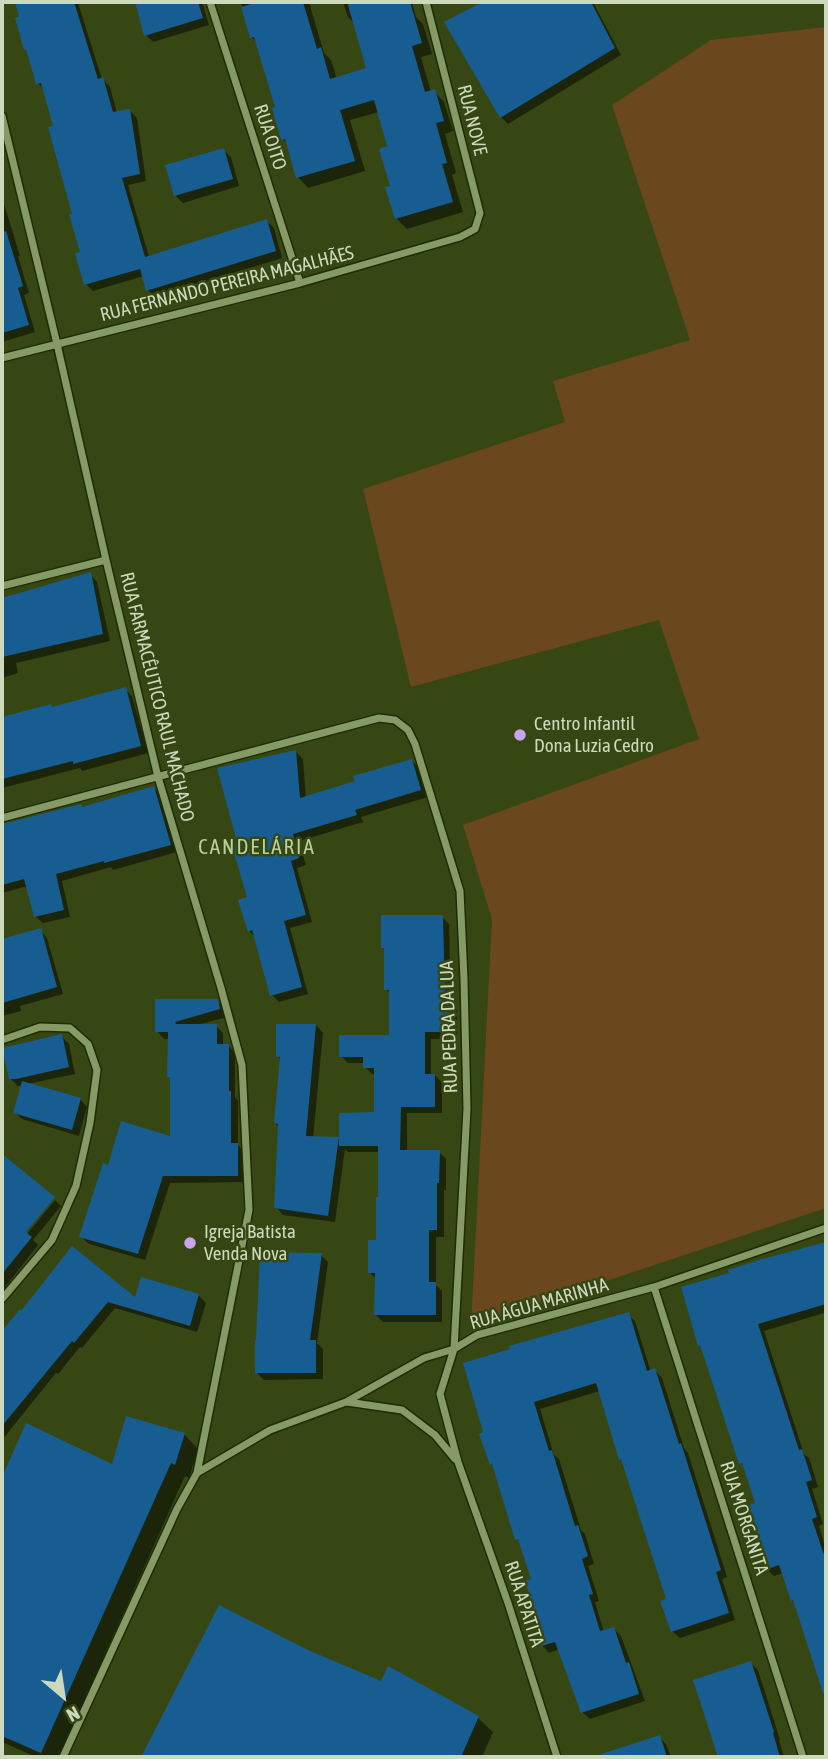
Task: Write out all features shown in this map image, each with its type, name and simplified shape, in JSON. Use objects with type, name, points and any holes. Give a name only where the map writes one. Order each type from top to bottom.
[{"type":"street","name":"RUA OITO","points":[[210,2],[300,283]]},
{"type":"street","name":"RUA NOVE","points":[[426,2],[480,213],[475,229],[460,237]]},
{"type":"street","name":"RUA FARMACÊUTICO RAUL MACHADO","points":[[2,116],[158,777],[218,975],[242,1065],[249,1210],[197,1473],[177,1509],[63,1757]]},
{"type":"street","name":"RUA FERNANDO PEREIRA MAGALHÃES","points":[[2,358],[300,283],[460,237]]},
{"type":"street","points":[[2,586],[106,560]]},
{"type":"street","name":"RUA PEDRA DA LUA","points":[[158,777],[380,718],[395,720],[408,730],[415,744],[460,891],[467,1109],[454,1349]]},
{"type":"street","points":[[2,818],[158,777]]},
{"type":"street","points":[[2,1040],[40,1027],[71,1028],[88,1044],[97,1070],[90,1123],[76,1186],[52,1240],[2,1299]]},
{"type":"street","name":"RUA ÁGUA MARINHA","points":[[197,1473],[270,1430],[346,1402],[424,1358],[454,1349],[478,1335],[654,1287],[826,1228]]},
{"type":"street","name":"RUA MORGANITA","points":[[654,1287],[803,1757]]},
{"type":"street","name":"RUA APATITA","points":[[454,1349],[440,1394],[458,1462],[508,1603],[557,1757]]},
{"type":"street","name":"RUA APATITA","points":[[346,1402],[402,1410],[435,1435],[458,1462]]},
{"type":"shaded area","points":[[826,27],[826,1208],[471,1326],[492,919],[463,825],[699,739],[659,620],[411,687],[363,489],[565,422],[553,381],[690,340],[612,105],[711,40]]},
{"type":"building","points":[[15,2],[74,2],[98,79],[103,77],[113,112],[130,109],[140,174],[122,178],[145,257],[267,219],[276,251],[146,291],[140,269],[84,285],[75,253],[80,252],[69,214],[72,214],[48,127],[53,126],[41,83],[36,84],[26,49],[24,50],[15,18],[19,17]]},
{"type":"building","points":[[135,2],[198,2],[203,18],[144,36]]},
{"type":"building","points":[[258,2],[303,2],[317,49],[321,47],[330,79],[366,68],[347,2],[410,2],[422,43],[412,46],[425,92],[435,89],[444,121],[436,123],[447,163],[442,164],[453,202],[395,219],[385,187],[390,186],[379,149],[387,146],[374,100],[340,110],[355,161],[296,178],[285,139],[281,140],[272,108],[275,107],[254,37],[250,38],[241,7]]},
{"type":"building","points":[[482,2],[591,2],[615,48],[500,118],[444,22]]},
{"type":"building","points":[[224,148],[233,179],[174,196],[165,165]]},
{"type":"building","points":[[6,231],[23,286],[18,288],[29,325],[2,333],[2,232]]},
{"type":"building","points":[[91,572],[103,634],[2,657],[2,598]]},
{"type":"building","points":[[126,687],[141,746],[2,779],[2,717]]},
{"type":"building","points":[[296,750],[300,798],[355,781],[353,776],[412,759],[421,790],[355,810],[357,815],[293,834],[299,858],[291,861],[306,915],[284,921],[302,987],[270,996],[252,930],[248,932],[238,900],[247,897],[231,843],[237,842],[217,768]]},
{"type":"building","points":[[154,786],[171,845],[56,874],[64,910],[34,917],[24,879],[2,885],[2,824],[81,804],[82,807]]},
{"type":"building","points":[[381,915],[443,915],[445,999],[450,999],[450,1032],[425,1032],[425,1074],[435,1074],[435,1107],[401,1107],[400,1150],[440,1150],[437,1230],[429,1230],[429,1282],[436,1282],[436,1315],[374,1315],[375,1273],[368,1273],[368,1240],[376,1240],[378,1146],[339,1146],[339,1113],[374,1112],[374,1068],[363,1068],[363,1057],[339,1057],[339,1035],[389,1035],[389,990],[384,990]]},
{"type":"building","points":[[41,928],[57,987],[2,1003],[2,939]]},
{"type":"building","points":[[155,999],[218,999],[220,1009],[175,1022],[217,1024],[217,1044],[229,1044],[231,1143],[238,1143],[238,1176],[163,1176],[138,1254],[79,1237],[103,1163],[108,1165],[121,1121],[170,1136],[168,1032],[155,1032]]},
{"type":"building","points":[[276,1024],[316,1024],[306,1136],[339,1137],[328,1216],[274,1208],[278,1124],[274,1123],[280,1057],[276,1057]]},
{"type":"building","points":[[62,1034],[69,1067],[9,1079],[2,1048]]},
{"type":"building","points":[[22,1081],[81,1098],[72,1130],[13,1113]]},
{"type":"building","points":[[2,1154],[55,1197],[26,1232],[32,1237],[2,1274]]},
{"type":"building","points":[[826,1242],[826,1304],[758,1324],[799,1450],[802,1449],[812,1480],[806,1482],[817,1517],[812,1519],[826,1561],[826,1693],[823,1693],[779,1565],[765,1570],[755,1539],[759,1537],[749,1505],[755,1503],[742,1463],[739,1464],[700,1345],[698,1346],[681,1287],[729,1273],[728,1270],[759,1260]]},
{"type":"building","points":[[72,1246],[135,1297],[141,1277],[199,1294],[190,1326],[108,1302],[2,1426],[2,1331]]},
{"type":"building","points":[[260,1252],[322,1253],[310,1340],[316,1340],[316,1373],[255,1373]]},
{"type":"building","points":[[629,1312],[647,1371],[655,1368],[679,1444],[681,1443],[721,1570],[716,1572],[729,1613],[671,1632],[660,1601],[666,1599],[596,1383],[534,1402],[575,1526],[578,1525],[588,1556],[582,1559],[593,1594],[589,1595],[600,1631],[614,1627],[639,1694],[581,1713],[555,1642],[541,1646],[530,1615],[535,1613],[525,1581],[531,1579],[518,1539],[515,1540],[492,1464],[490,1465],[479,1434],[483,1432],[463,1363],[510,1349],[509,1346]]},
{"type":"building","points":[[126,1416],[185,1433],[175,1465],[171,1463],[41,1753],[2,1736],[2,1477],[26,1423],[112,1464]]},
{"type":"building","points":[[219,1605],[308,1650],[381,1681],[388,1666],[479,1716],[461,1757],[141,1757]]},
{"type":"building","points":[[751,1661],[780,1757],[718,1757],[693,1680]]},
{"type":"building","points":[[660,1735],[667,1757],[601,1757],[601,1754]]},
{"type":"place","name":"Centro Infantil Dona Luzia Cedro","points":[[520,735]]},
{"type":"place","name":"Igreja Batista Venda Nova","points":[[190,1243]]},
{"type":"district","name":"CANDELÁRIA","points":[[257,847]]}]
